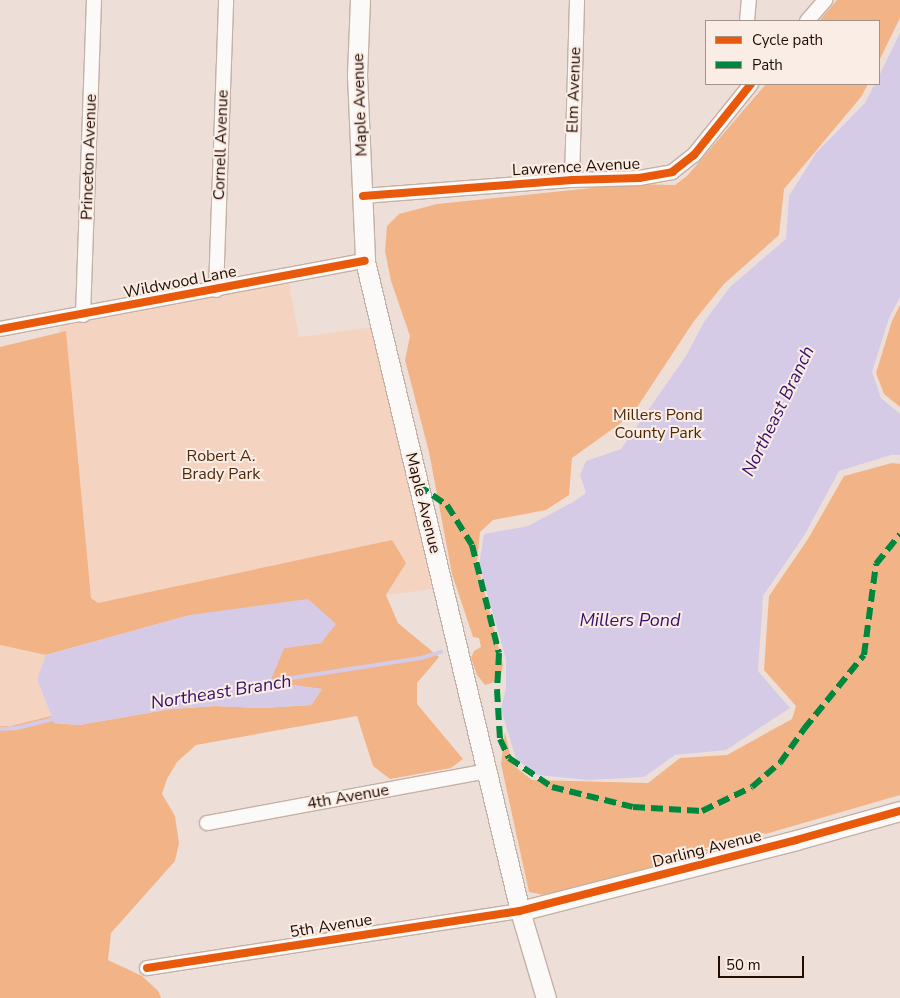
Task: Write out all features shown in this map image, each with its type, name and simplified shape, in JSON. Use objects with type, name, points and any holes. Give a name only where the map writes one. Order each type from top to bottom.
[{"type":"main road","name":"Maple Avenue","points":[[360,0],[358,75],[365,261],[520,911],[546,998]]},
{"type":"main road","name":"Darling Avenue","points":[[520,911],[796,840],[900,811]]},
{"type":"street","name":"Princeton Avenue","points":[[83,315],[94,0]]},
{"type":"street","name":"Cornell Avenue","points":[[216,290],[226,0]]},
{"type":"street","name":"Elm Avenue","points":[[572,180],[577,0]]},
{"type":"street","points":[[747,20],[749,0]]},
{"type":"street","points":[[808,20],[825,0]]},
{"type":"street","name":"Lawrence Avenue","points":[[363,196],[572,180],[639,178],[672,172],[700,149],[746,87]]},
{"type":"street","name":"Wildwood Lane","points":[[0,329],[365,261]]},
{"type":"street","name":"4th Avenue","points":[[208,823],[488,771]]},
{"type":"street","name":"5th Avenue","points":[[147,968],[520,911]]},
{"type":"green space","name":"Robert A. Brady Park","points":[[289,282],[299,337],[374,327],[432,589],[85,635],[59,327]]},
{"type":"green space","points":[[0,645],[46,655],[37,679],[51,716],[11,726],[0,726]]},
{"type":"shaded area","points":[[837,0],[900,0],[900,18],[880,59],[880,20],[820,20]]},
{"type":"shaded area","points":[[765,85],[867,85],[861,97],[784,189],[779,235],[724,284],[694,321],[632,415],[572,458],[569,495],[546,510],[493,520],[480,532],[477,562],[503,665],[500,680],[485,685],[477,675],[471,658],[474,651],[481,647],[479,638],[473,637],[452,574],[429,452],[405,360],[410,336],[391,281],[385,251],[387,226],[399,214],[437,204],[630,184],[675,185],[687,176]]},
{"type":"shaded area","points":[[900,305],[900,407],[884,394],[876,373],[892,321]]},
{"type":"shaded area","points":[[66,331],[91,598],[98,603],[392,540],[406,563],[386,595],[398,623],[439,657],[417,683],[417,704],[463,759],[451,768],[390,779],[373,766],[357,716],[196,745],[177,762],[167,779],[162,794],[175,816],[179,843],[175,861],[111,933],[108,960],[142,976],[159,992],[161,998],[0,998],[0,726],[11,726],[51,716],[54,723],[79,725],[171,709],[215,706],[263,708],[311,705],[322,689],[269,682],[284,648],[321,643],[190,615],[46,655],[0,645],[0,347]]},
{"type":"shaded area","points":[[892,463],[900,464],[900,795],[568,891],[544,895],[529,892],[501,764],[505,732],[512,764],[532,780],[648,783],[680,758],[727,755],[792,719],[796,706],[764,670],[769,596],[808,539],[844,476]]},
{"type":"water","name":"Millers Pond","points":[[900,33],[900,297],[889,318],[872,372],[881,398],[900,414],[900,455],[891,455],[839,471],[805,534],[763,596],[758,671],[790,708],[726,750],[675,755],[644,777],[588,780],[537,775],[516,759],[501,709],[506,688],[506,659],[479,565],[484,534],[528,526],[586,493],[580,475],[586,461],[621,449],[686,356],[704,322],[730,287],[786,239],[789,196],[816,153],[865,103],[874,85],[880,85],[880,74]]},
{"type":"water","points":[[308,599],[336,624],[321,643],[284,648],[270,682],[322,689],[311,705],[263,708],[215,706],[171,709],[79,725],[54,723],[37,679],[46,655],[190,615]]},
{"type":"waterway","name":"Northeast Branch","points":[[266,682],[421,658],[441,652]]},
{"type":"waterway","name":"Northeast Branch","points":[[0,729],[17,728],[57,718]]},
{"type":"marked path","points":[[418,485],[447,505],[472,545],[499,653],[497,690],[500,739],[509,758],[552,787],[633,807],[702,811],[752,787],[780,763],[804,729],[864,655],[876,564],[900,534]]},
{"type":"cycle path","points":[[363,196],[572,180],[639,178],[672,172],[694,155],[750,85]]},
{"type":"cycle path","points":[[0,329],[365,261]]},
{"type":"cycle path","points":[[147,968],[520,911],[796,840],[900,811]]},
{"type":"park label","name":"Millers Pond County Park","points":[[658,424]]}]
